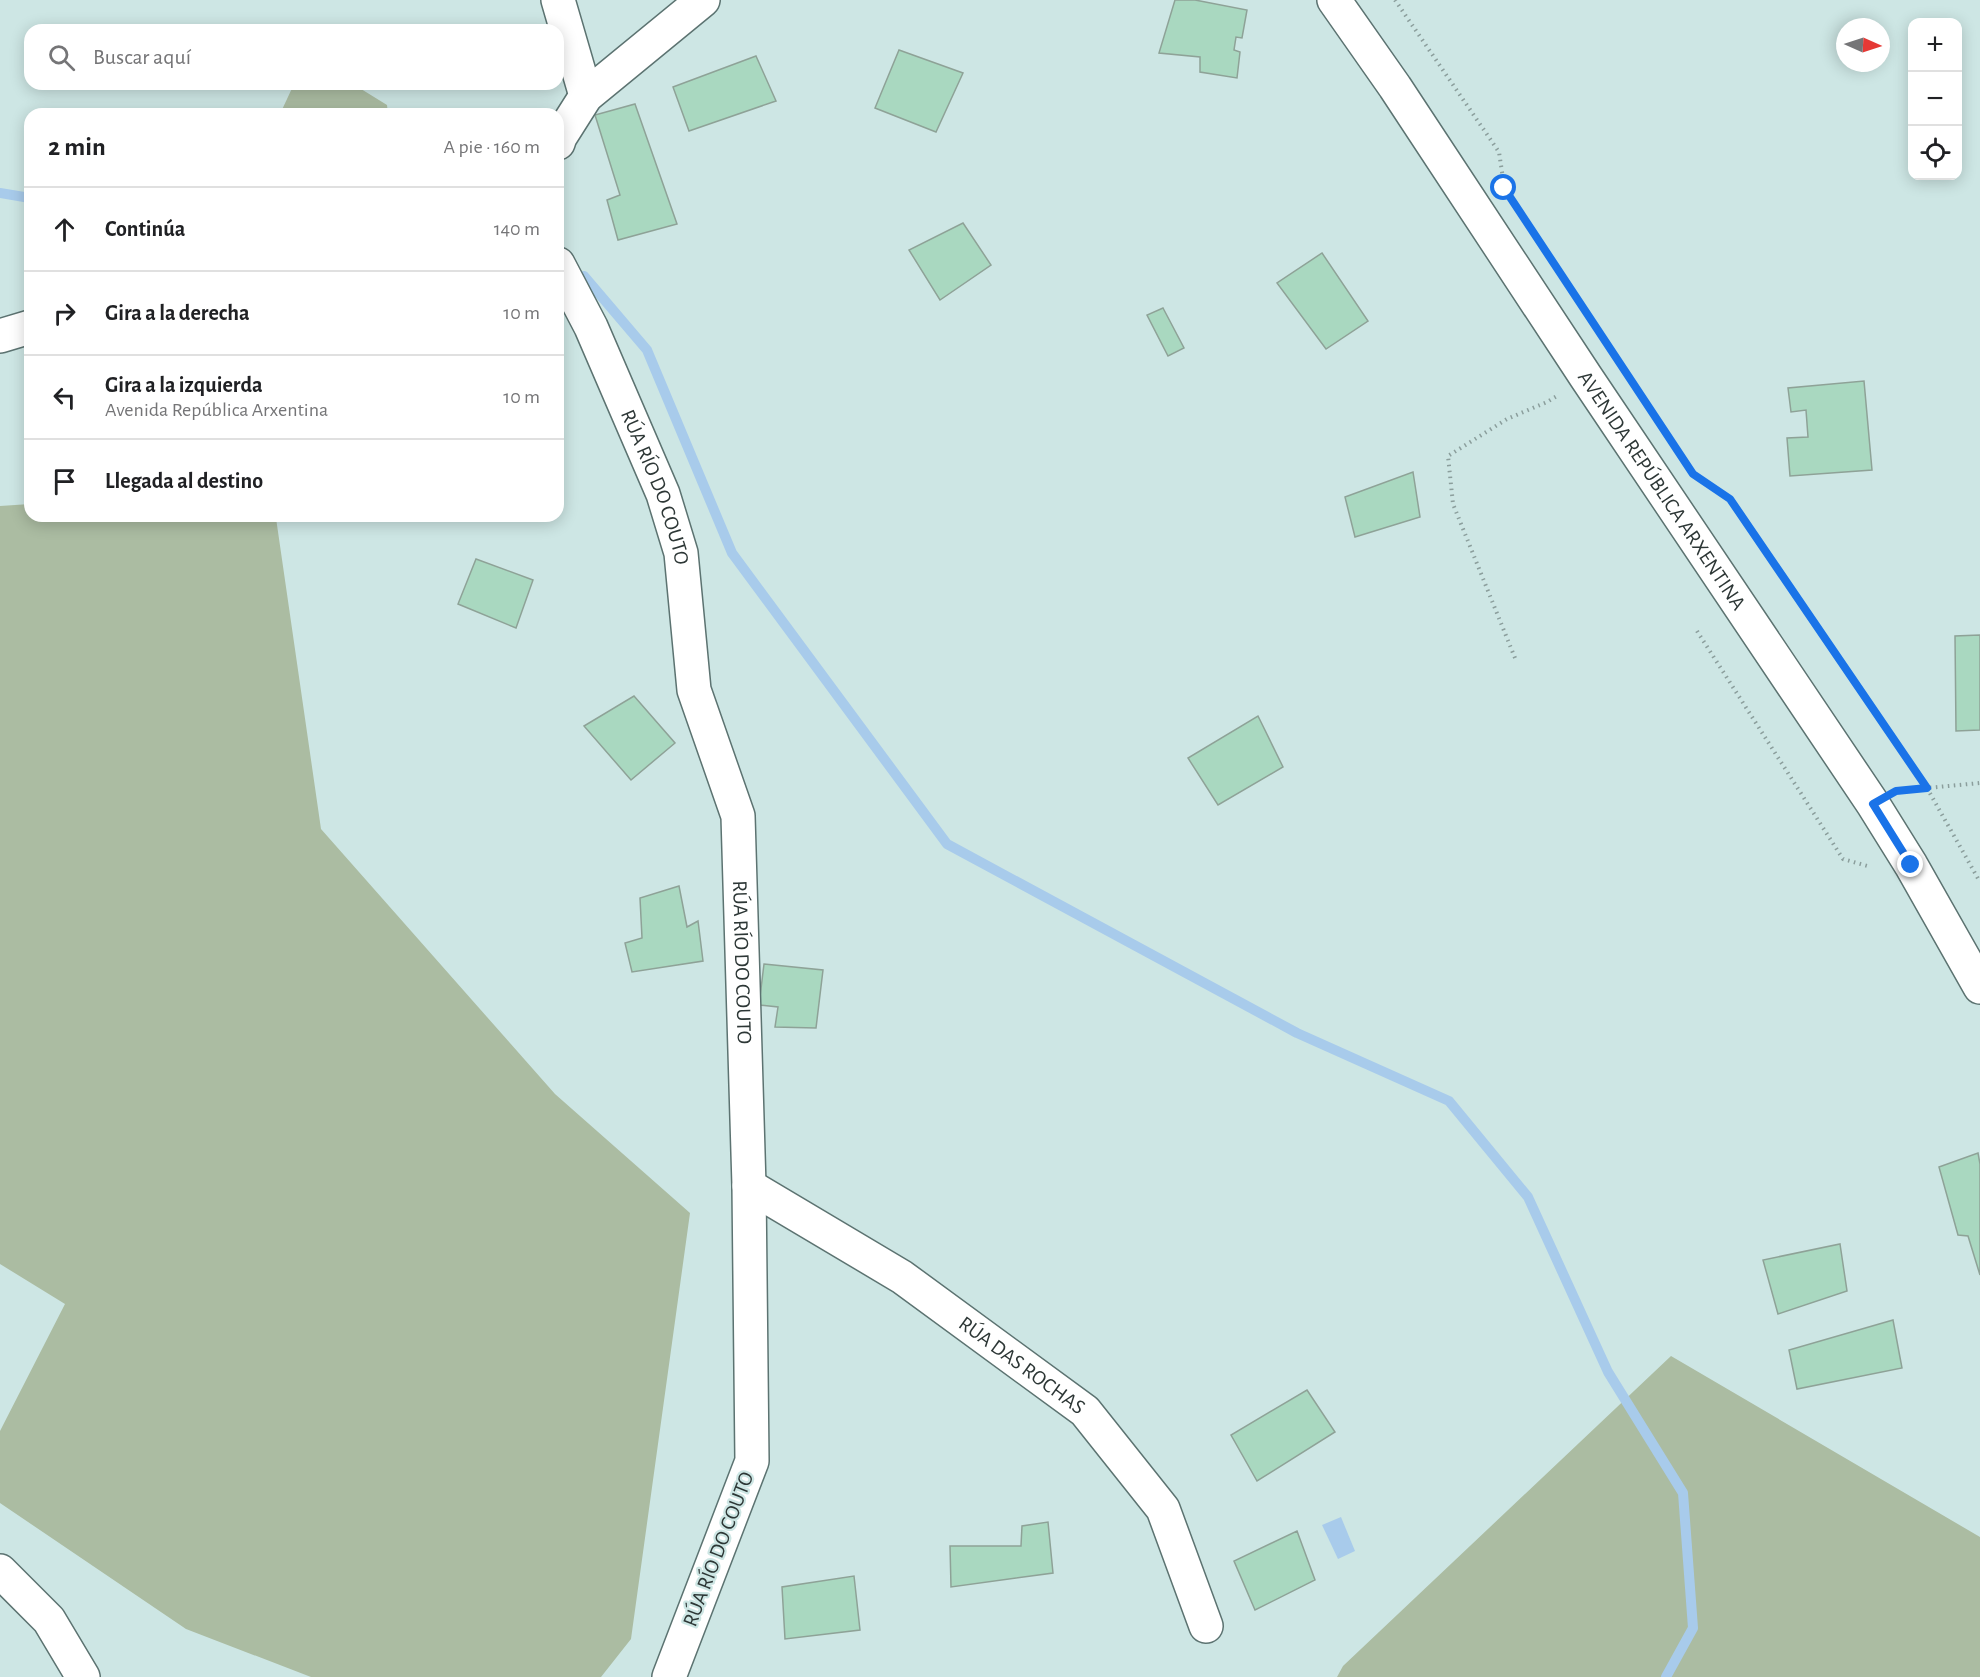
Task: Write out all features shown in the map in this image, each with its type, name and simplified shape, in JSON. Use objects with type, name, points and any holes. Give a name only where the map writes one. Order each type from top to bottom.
[{"type":"street","points":[[558,0],[586,96]]},
{"type":"street","points":[[564,131],[586,96],[703,0]]},
{"type":"street","name":"AVENIDA REPÚBLICA ARXENTINA","points":[[1334,0],[1395,87],[1586,377],[1873,804],[1911,865],[1980,987]]},
{"type":"street","name":"RÚA RÍO DO COUTO","points":[[564,275],[591,327],[663,494],[681,553],[694,690],[738,816],[749,1186],[752,1461],[669,1677]]},
{"type":"street","points":[[0,336],[24,329]]},
{"type":"street","name":"RÚA DAS ROCHAS","points":[[749,1186],[902,1277],[1085,1411],[1163,1509],[1206,1626]]},
{"type":"street","points":[[0,1571],[49,1620],[83,1677]]},
{"type":"path","points":[[1395,0],[1499,152],[1504,188]]},
{"type":"path","points":[[1515,658],[1454,504],[1448,456],[1507,420],[1547,402],[1586,377]]},
{"type":"path","points":[[1693,474],[1730,499],[1927,788],[1980,882]]},
{"type":"path","points":[[1697,631],[1843,859],[1878,869]]},
{"type":"path","points":[[1873,804],[1896,791],[1980,783]]},
{"type":"green space","points":[[291,90],[363,90],[387,105],[387,108],[283,108]]},
{"type":"green space","points":[[24,504],[24,522],[277,522],[321,829],[555,1094],[690,1213],[631,1639],[601,1677],[311,1677],[186,1629],[0,1503],[0,1431],[65,1304],[0,1264],[0,506]]},
{"type":"green space","points":[[1671,1356],[1980,1537],[1980,1677],[1337,1677],[1343,1666]]},
{"type":"water","points":[[1341,1517],[1355,1551],[1338,1559],[1322,1525]]},
{"type":"building","points":[[1175,0],[1195,0],[1247,10],[1242,38],[1236,37],[1234,50],[1240,52],[1237,78],[1200,72],[1200,57],[1159,53]]},
{"type":"building","points":[[899,50],[963,73],[936,132],[875,108]]},
{"type":"building","points":[[756,56],[776,101],[689,131],[673,87]]},
{"type":"building","points":[[635,104],[677,224],[618,240],[607,200],[620,195],[595,115]]},
{"type":"building","points":[[963,223],[991,265],[940,300],[909,250]]},
{"type":"building","points":[[1322,253],[1368,321],[1326,349],[1277,283]]},
{"type":"building","points":[[1163,308],[1184,348],[1168,356],[1147,315]]},
{"type":"building","points":[[1864,381],[1872,470],[1790,476],[1787,438],[1808,437],[1806,410],[1791,412],[1788,388]]},
{"type":"building","points":[[1413,472],[1420,517],[1355,537],[1345,497]]},
{"type":"building","points":[[476,559],[533,580],[516,628],[458,604]]},
{"type":"building","points":[[1980,635],[1980,730],[1956,731],[1955,636]]},
{"type":"building","points":[[634,696],[675,743],[631,780],[584,726]]},
{"type":"building","points":[[1258,716],[1283,767],[1218,805],[1188,758]]},
{"type":"building","points":[[679,886],[687,927],[698,921],[703,961],[632,972],[625,943],[642,938],[640,898]]},
{"type":"building","points":[[764,964],[823,970],[816,1028],[775,1027],[778,1007],[759,1005]]},
{"type":"building","points":[[1978,1153],[1980,1164],[1980,1275],[1968,1236],[1958,1235],[1939,1167]]},
{"type":"building","points":[[1840,1244],[1847,1291],[1778,1314],[1763,1260]]},
{"type":"building","points":[[1893,1320],[1902,1368],[1797,1389],[1789,1350]]},
{"type":"building","points":[[1307,1390],[1335,1432],[1257,1481],[1231,1435]]},
{"type":"building","points":[[1048,1522],[1053,1573],[951,1587],[950,1546],[1021,1546],[1022,1526]]},
{"type":"building","points":[[1297,1531],[1315,1580],[1255,1610],[1234,1561]]},
{"type":"building","points":[[854,1576],[860,1630],[785,1639],[782,1587]]},
{"type":"waterway","points":[[0,193],[24,197]]},
{"type":"waterway","points":[[584,276],[647,350],[732,553],[947,844],[1297,1033],[1449,1101],[1528,1197],[1608,1372],[1683,1493],[1693,1628],[1666,1677]]},
{"type":"route","points":[[1504,188],[1693,474],[1730,499],[1927,788],[1896,791],[1873,804],[1911,865]]}]
